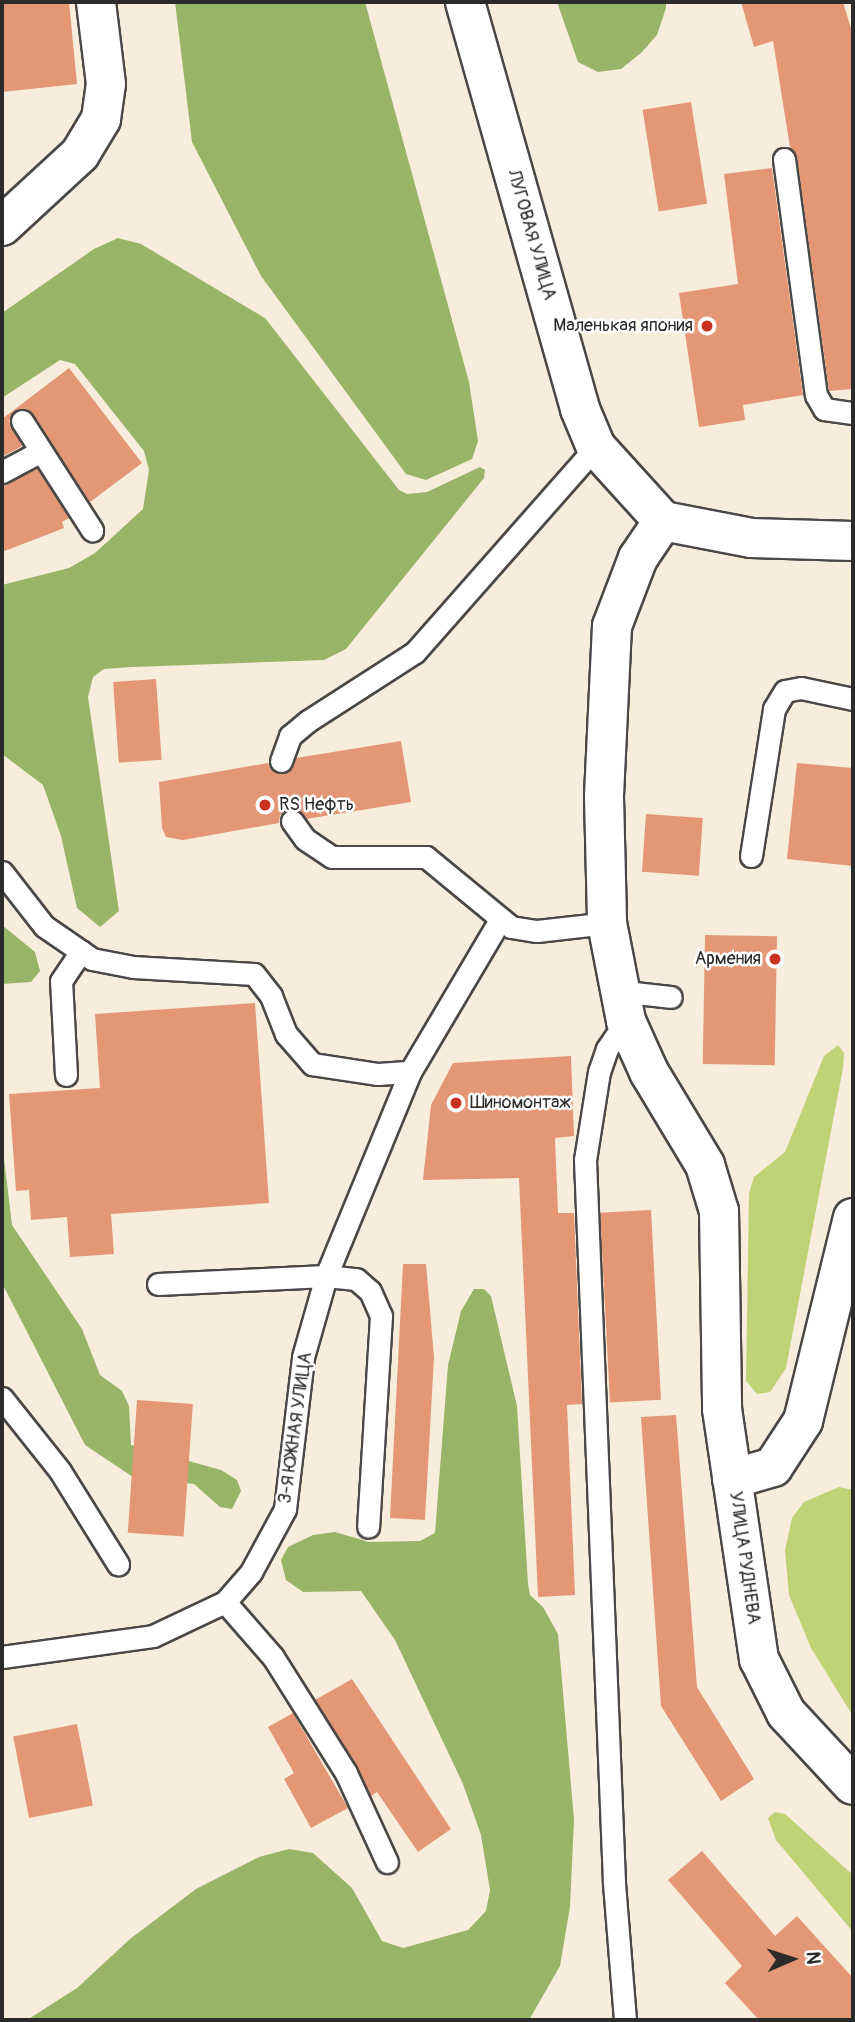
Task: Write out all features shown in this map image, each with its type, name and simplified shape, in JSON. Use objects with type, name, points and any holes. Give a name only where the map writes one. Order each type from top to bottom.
[{"type":"street","points":[[2,226],[80,154],[101,119],[106,84],[96,2]]},
{"type":"street","name":"ЛУГОВАЯ УЛИЦА","points":[[466,2],[580,409],[596,447],[663,522]]},
{"type":"street","points":[[732,1479],[722,1409],[719,1211],[705,1165],[649,1072],[622,1006],[607,923],[604,797],[611,626],[638,558],[663,522],[751,538],[853,541]]},
{"type":"street","name":"УЛИЦА РУДНЕВА","points":[[853,1218],[803,1422],[773,1467],[732,1479],[759,1659],[786,1713],[853,1785]]},
{"type":"lane","points":[[784,159],[816,395],[824,409],[853,413]]},
{"type":"lane","points":[[22,421],[92,530]]},
{"type":"lane","points":[[281,761],[290,736],[308,721],[415,652],[596,447]]},
{"type":"lane","points":[[2,472],[41,451]]},
{"type":"lane","points":[[751,856],[774,709],[785,691],[801,688],[853,699]]},
{"type":"lane","points":[[292,821],[305,839],[332,857],[426,857],[511,927],[537,931],[607,923]]},
{"type":"lane","points":[[2,872],[44,926],[92,959],[133,967],[254,974],[271,996],[286,1034],[312,1064],[378,1074],[410,1072]]},
{"type":"lane","name":"3-Я ЮЖНАЯ УЛИЦА","points":[[2,1657],[153,1636],[225,1602],[251,1572],[285,1509],[303,1357],[326,1276],[410,1072],[500,920]]},
{"type":"lane","points":[[66,1075],[61,981],[81,951]]},
{"type":"lane","points":[[625,2020],[614,1882],[585,1160],[599,1072],[622,1006],[671,997]]},
{"type":"lane","points":[[158,1283],[326,1276],[356,1279],[370,1291],[381,1316],[368,1527]]},
{"type":"lane","points":[[2,1398],[60,1471],[118,1564]]},
{"type":"lane","points":[[225,1602],[273,1657],[346,1773],[387,1862]]},
{"type":"green space","points":[[175,2],[365,2],[469,382],[478,441],[472,459],[426,480],[406,474],[261,276],[192,142]]},
{"type":"green space","points":[[557,2],[666,2],[666,8],[657,35],[642,52],[621,69],[598,72],[578,62]]},
{"type":"green space","points":[[118,238],[141,244],[265,318],[399,490],[407,494],[427,492],[480,467],[485,470],[484,478],[346,649],[324,660],[104,669],[93,677],[88,697],[119,911],[100,927],[77,908],[61,836],[43,785],[2,754],[2,585],[69,568],[95,553],[143,509],[149,470],[144,451],[75,364],[60,360],[2,398],[2,313],[94,249]]},
{"type":"green space","points":[[2,925],[35,952],[40,971],[31,982],[2,984]]},
{"type":"green space","points":[[838,1045],[844,1053],[843,1068],[786,1368],[770,1392],[757,1394],[746,1381],[749,1193],[754,1177],[785,1152],[824,1056]]},
{"type":"green space","points":[[2,1142],[12,1225],[82,1329],[100,1375],[122,1391],[129,1406],[131,1445],[221,1470],[237,1480],[241,1491],[232,1509],[220,1507],[194,1484],[133,1477],[85,1445],[2,1283]]},
{"type":"green space","points":[[474,1289],[484,1289],[491,1296],[517,1406],[528,1584],[530,1595],[543,1607],[558,1634],[574,1820],[570,1907],[560,1966],[529,2020],[27,2020],[77,1988],[130,1939],[196,1889],[259,1857],[289,1849],[313,1853],[352,1888],[382,1941],[403,1948],[468,1930],[486,1911],[490,1890],[481,1835],[463,1784],[395,1640],[361,1591],[303,1592],[286,1580],[281,1560],[288,1547],[313,1535],[335,1532],[369,1542],[420,1541],[435,1533],[448,1365],[461,1311]]},
{"type":"green space","points":[[839,1487],[853,1490],[853,1716],[811,1648],[789,1595],[785,1550],[792,1518],[804,1502]]},
{"type":"green space","points":[[775,1812],[785,1814],[853,1875],[853,1932],[776,1840],[768,1818]]},
{"type":"building","points":[[2,2],[69,2],[77,84],[2,92]]},
{"type":"building","points":[[741,2],[843,2],[853,35],[853,389],[829,391],[797,157],[790,147],[773,41],[754,47]]},
{"type":"building","points":[[691,102],[707,204],[659,211],[643,110]]},
{"type":"building","points":[[772,168],[803,395],[743,405],[745,420],[699,427],[679,293],[738,284],[724,174]]},
{"type":"building","points":[[69,368],[142,463],[90,502],[27,409],[16,410],[9,421],[22,446],[2,457],[2,419]]},
{"type":"building","points":[[37,468],[69,518],[62,522],[64,528],[2,552],[2,485]]},
{"type":"building","points":[[156,679],[162,760],[119,763],[113,682]]},
{"type":"building","points":[[401,741],[411,802],[306,819],[290,808],[280,815],[279,823],[183,840],[166,837],[162,828],[159,782],[268,763],[271,770],[283,774],[296,758]]},
{"type":"building","points":[[797,763],[853,768],[853,866],[787,859]]},
{"type":"building","points":[[646,814],[703,818],[699,876],[642,872]]},
{"type":"building","points":[[705,935],[777,936],[775,1065],[703,1064]]},
{"type":"building","points":[[255,1003],[269,1203],[111,1214],[114,1254],[70,1257],[67,1217],[31,1220],[29,1190],[16,1191],[9,1094],[100,1088],[95,1014]]},
{"type":"building","points":[[571,1056],[574,1136],[555,1138],[558,1213],[574,1213],[582,1404],[567,1405],[575,1595],[538,1597],[519,1178],[423,1180],[431,1105],[453,1063]]},
{"type":"building","points":[[651,1210],[661,1400],[610,1402],[600,1213]]},
{"type":"building","points":[[403,1264],[426,1264],[434,1357],[425,1520],[390,1518]]},
{"type":"building","points":[[137,1400],[193,1404],[184,1537],[128,1533]]},
{"type":"building","points":[[676,1415],[697,1687],[754,1779],[721,1801],[661,1706],[641,1417]]},
{"type":"building","points":[[352,1679],[451,1829],[418,1852],[377,1792],[371,1796],[315,1700]]},
{"type":"building","points":[[293,1713],[348,1808],[311,1828],[284,1779],[294,1773],[268,1727]]},
{"type":"building","points":[[77,1724],[93,1805],[29,1818],[13,1736]]},
{"type":"building","points":[[702,1851],[775,1936],[797,1916],[853,1978],[853,2020],[759,2020],[725,1983],[742,1966],[668,1880]]},
{"type":"place","name":"Маленькая япония","points":[[707,326]]},
{"type":"place","name":"RS Нефть","points":[[265,805]]},
{"type":"place","name":"Армения","points":[[775,959]]},
{"type":"place","name":"Шиномонтаж","points":[[456,1103]]}]
